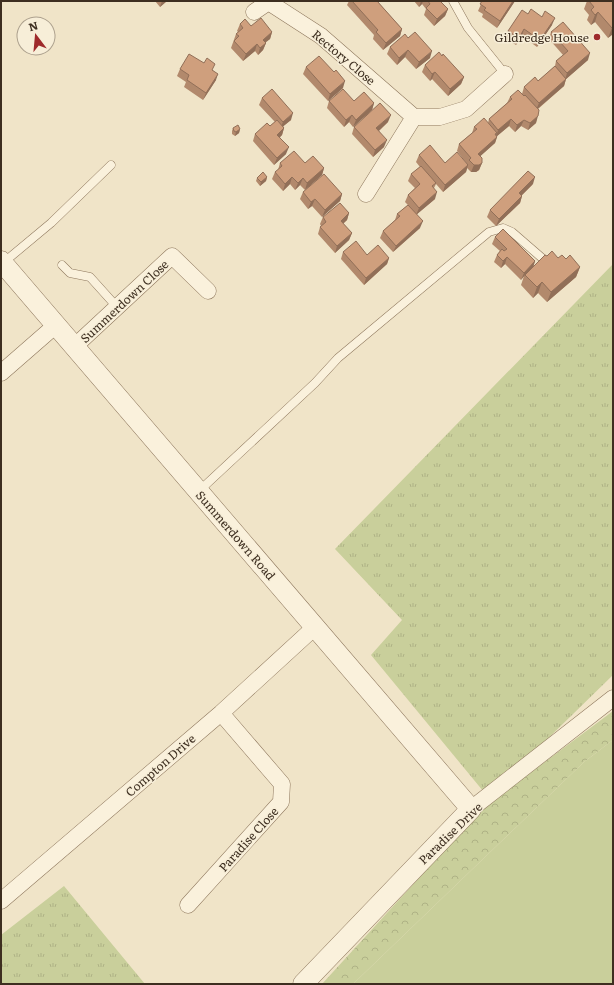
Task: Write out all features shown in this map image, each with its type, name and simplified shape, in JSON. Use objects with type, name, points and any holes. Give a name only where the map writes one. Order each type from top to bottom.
[{"type":"street","points":[[254,12],[270,2]]},
{"type":"street","name":"Rectory Close","points":[[270,2],[321,36],[414,117]]},
{"type":"street","points":[[366,194],[414,117],[440,117],[466,108],[505,74]]},
{"type":"street","name":"Summerdown Close","points":[[74,347],[172,256],[208,291]]},
{"type":"street","name":"Summerdown Road","points":[[2,262],[198,492],[316,626],[471,809]]},
{"type":"street","points":[[1,373],[56,325]]},
{"type":"street","name":"Compton Drive","points":[[1,901],[220,713],[316,626]]},
{"type":"street","name":"Paradise Drive","points":[[303,984],[471,809],[613,698]]},
{"type":"street","name":"Paradise Close","points":[[188,905],[281,802],[282,784],[220,713]]},
{"type":"lane","points":[[453,1],[468,28],[505,74]]},
{"type":"lane","points":[[2,262],[52,222],[111,165]]},
{"type":"lane","points":[[198,492],[315,383],[338,358],[489,232],[503,228],[512,232],[542,258]]},
{"type":"lane","points":[[62,265],[70,273],[90,277],[117,307]]},
{"type":"green space","points":[[613,264],[613,675],[488,797],[371,655],[402,620],[335,549]]},
{"type":"green space","points":[[613,711],[613,740],[584,762],[353,984],[322,984],[482,809]]},
{"type":"green space","points":[[613,740],[613,984],[353,984],[584,762]]},
{"type":"green space","points":[[64,886],[145,984],[1,984],[1,935]]},
{"type":"building","points":[[352,1],[377,1],[402,29],[386,43],[376,32],[378,30]]},
{"type":"building","points":[[428,1],[440,1],[448,9],[437,19],[426,8],[430,4]]},
{"type":"building","points":[[482,1],[513,1],[500,21],[484,10],[486,8],[480,4]]},
{"type":"building","points":[[589,1],[613,1],[612,28],[598,12],[595,15],[591,10],[594,7]]},
{"type":"building","points":[[531,9],[542,17],[545,11],[555,18],[540,40],[524,29],[519,38],[508,31],[522,10],[528,14]]},
{"type":"building","points":[[261,18],[272,32],[263,40],[266,43],[260,48],[257,44],[246,54],[234,41],[239,36],[236,34],[243,28],[240,24],[245,19],[251,26]]},
{"type":"building","points":[[563,22],[590,53],[567,73],[556,61],[568,51],[551,32]]},
{"type":"building","points":[[415,32],[432,51],[419,62],[408,50],[399,58],[390,47],[405,34],[408,38]]},
{"type":"building","points":[[439,52],[442,56],[443,54],[464,77],[450,89],[435,72],[432,74],[425,65]]},
{"type":"building","points":[[189,54],[204,63],[207,58],[215,64],[212,70],[218,74],[206,93],[187,80],[189,75],[180,69]]},
{"type":"building","points":[[319,56],[334,72],[336,70],[345,81],[330,94],[306,67]]},
{"type":"building","points":[[555,66],[566,79],[539,103],[524,87],[535,77],[538,81]]},
{"type":"building","points":[[272,89],[293,113],[283,122],[262,98]]},
{"type":"building","points":[[343,89],[354,101],[364,92],[374,103],[356,120],[352,115],[346,120],[329,101]]},
{"type":"building","points":[[518,90],[524,96],[525,95],[539,110],[538,116],[530,123],[524,120],[517,125],[511,119],[498,130],[489,119],[512,99],[510,97]]},
{"type":"building","points":[[380,103],[391,115],[376,128],[387,140],[375,150],[354,127]]},
{"type":"building","points":[[484,118],[497,133],[495,134],[497,137],[478,154],[482,158],[482,163],[479,165],[474,165],[469,160],[471,158],[459,144],[477,129],[474,127]]},
{"type":"building","points":[[277,120],[284,128],[277,135],[289,147],[277,158],[255,134],[267,123],[270,126]]},
{"type":"building","points":[[238,125],[240,129],[236,132],[233,128]]},
{"type":"building","points":[[430,145],[445,163],[457,152],[468,165],[445,185],[419,155]]},
{"type":"building","points":[[294,151],[305,163],[313,156],[324,168],[307,183],[303,178],[298,183],[292,177],[285,184],[275,172],[282,166],[280,163]]},
{"type":"building","points":[[421,166],[436,183],[432,186],[437,192],[419,208],[408,195],[420,184],[411,174]]},
{"type":"building","points":[[528,171],[535,177],[519,193],[522,196],[499,219],[490,210]]},
{"type":"building","points":[[263,172],[267,177],[261,182],[257,178]]},
{"type":"building","points":[[324,174],[342,194],[325,210],[315,199],[311,202],[303,192]]},
{"type":"building","points":[[340,203],[349,213],[341,221],[352,233],[337,246],[320,227],[326,222],[323,217]]},
{"type":"building","points":[[408,205],[423,221],[396,246],[383,231],[400,216],[397,214]]},
{"type":"building","points":[[503,229],[535,261],[524,273],[507,257],[503,261],[497,255],[502,249],[504,251],[507,249],[495,237]]},
{"type":"building","points":[[356,241],[367,255],[378,245],[389,258],[366,278],[343,252]]},
{"type":"building","points":[[552,251],[558,258],[562,255],[566,259],[570,255],[580,267],[551,292],[542,282],[537,287],[525,275],[545,255],[547,256]]},
{"type":"place","name":"Gildredge House","points":[[597,37]]}]
